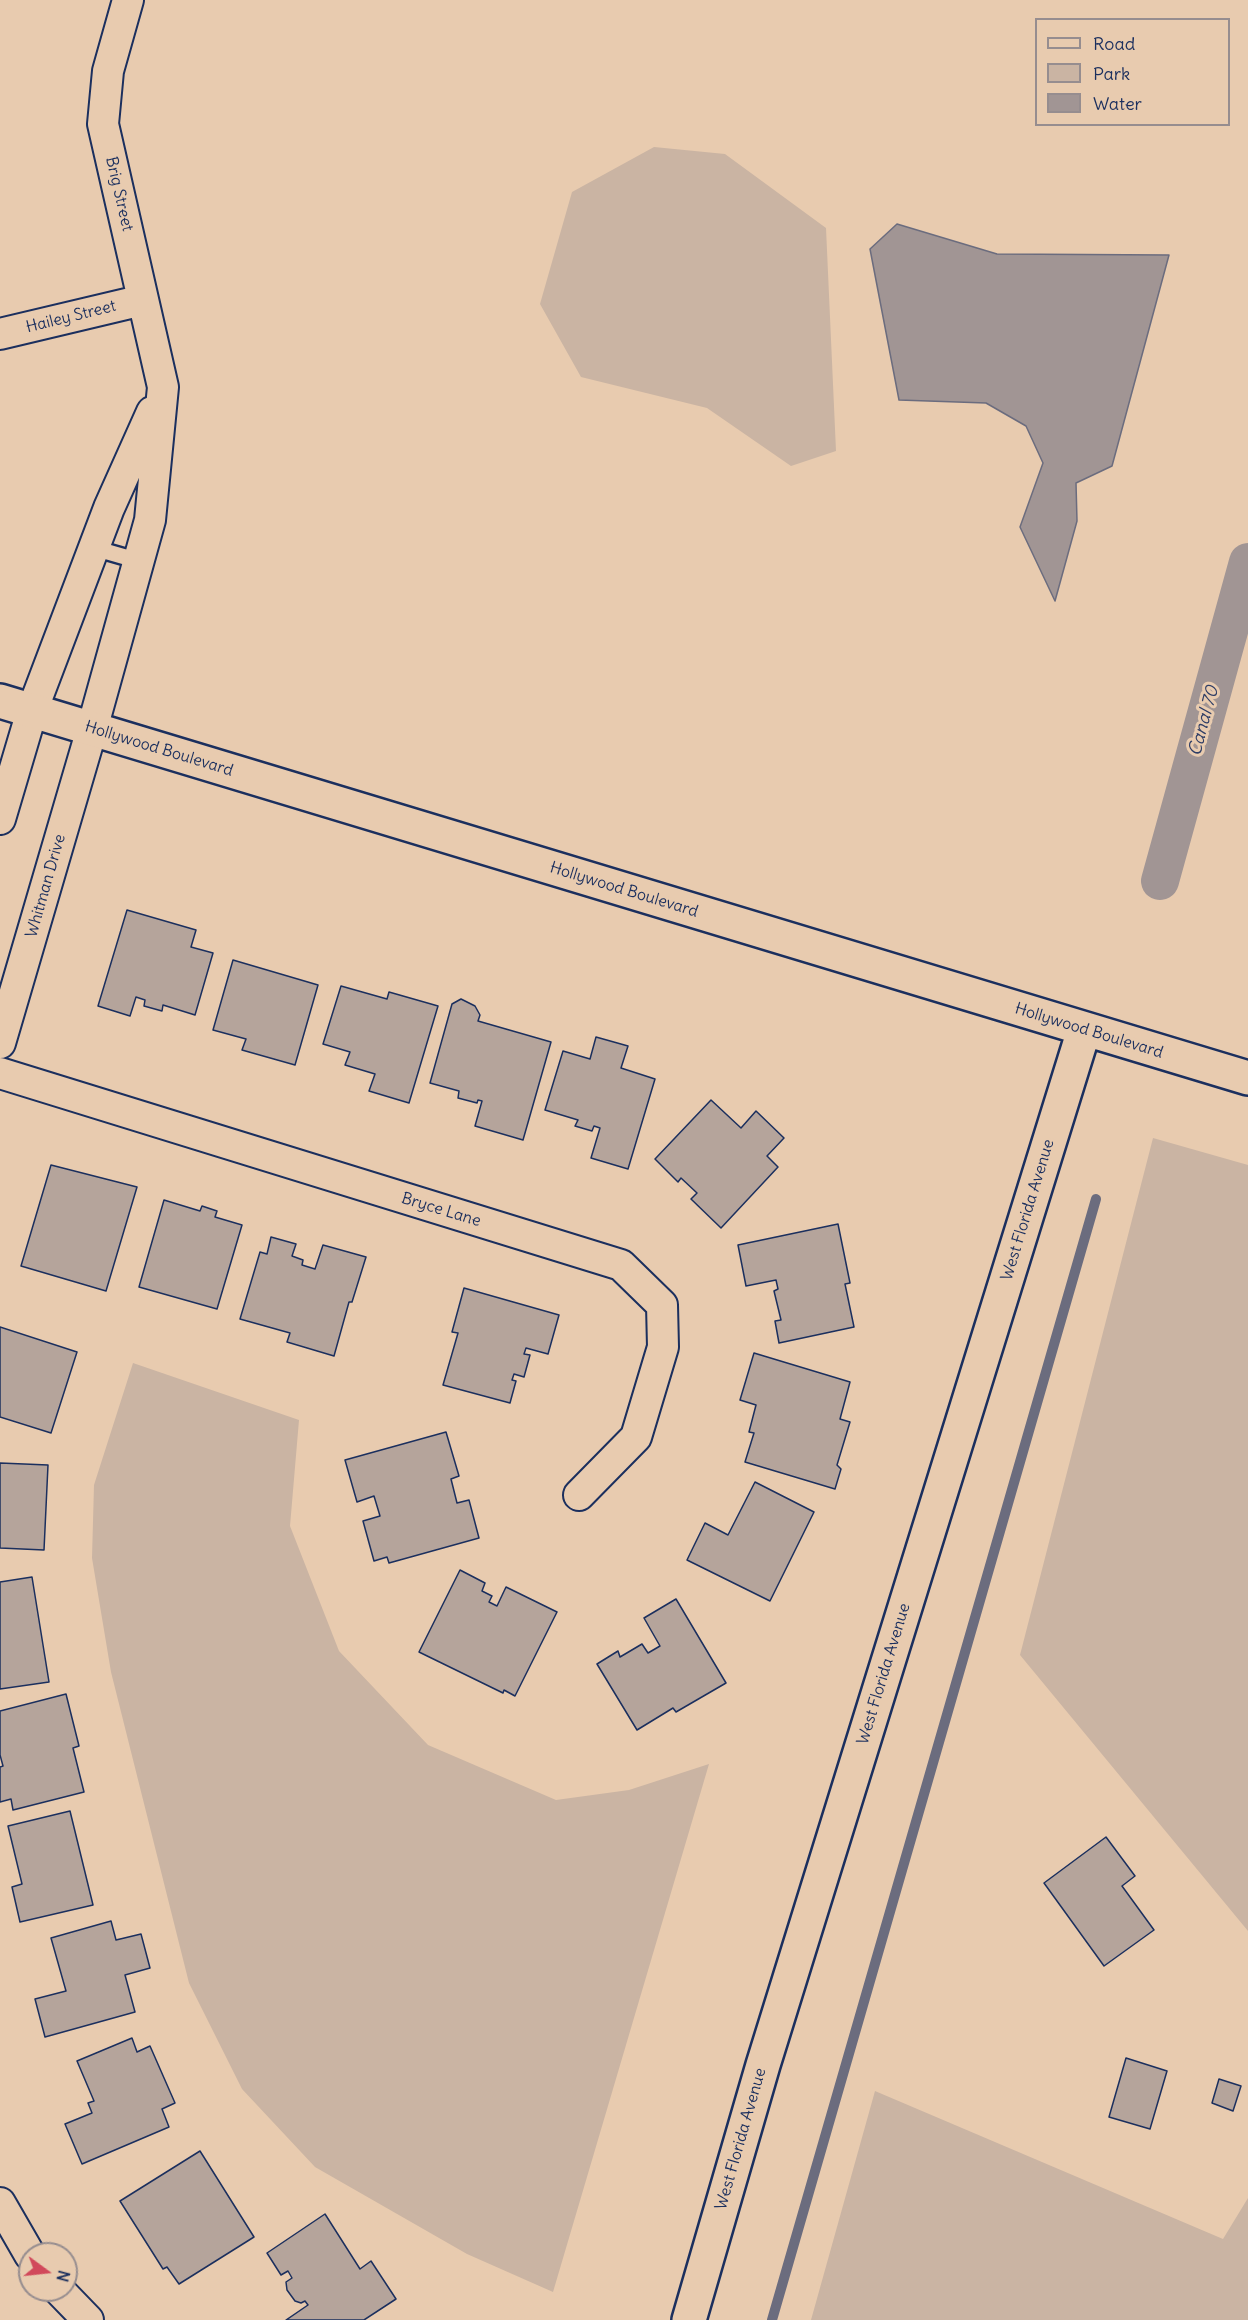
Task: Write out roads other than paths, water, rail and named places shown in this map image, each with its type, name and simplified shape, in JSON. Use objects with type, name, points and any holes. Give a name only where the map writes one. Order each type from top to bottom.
[{"type":"street","name":"Brig Street","points":[[92,729],[150,520],[163,387],[103,124],[108,71],[128,0]]},
{"type":"street","name":"Hailey Street","points":[[0,334],[143,300]]},
{"type":"street","points":[[0,819],[32,711],[109,508],[163,387]]},
{"type":"street","name":"Hollywood Boulevard","points":[[0,701],[1248,1078]]},
{"type":"street","name":"Whitman Drive","points":[[0,1042],[92,729]]},
{"type":"street","name":"West Florida Avenue","points":[[689,2320],[763,2065],[1084,1030]]},
{"type":"street","name":"Bryce Lane","points":[[0,1073],[621,1265],[662,1305],[663,1347],[636,1437],[579,1495]]},
{"type":"street","points":[[0,2203],[22,2242]]},
{"type":"street","points":[[71,2302],[88,2320]]},
{"type":"lane","points":[[94,548],[139,561]]},
{"type":"water","points":[[897,224],[997,254],[1169,255],[1112,466],[1076,483],[1077,521],[1055,601],[1020,527],[1043,463],[1026,426],[986,403],[899,400],[870,249]]},
{"type":"waterway","name":"Canal 70","points":[[1160,881],[1248,562]]},
{"type":"waterway","points":[[772,2320],[1096,1199]]}]
